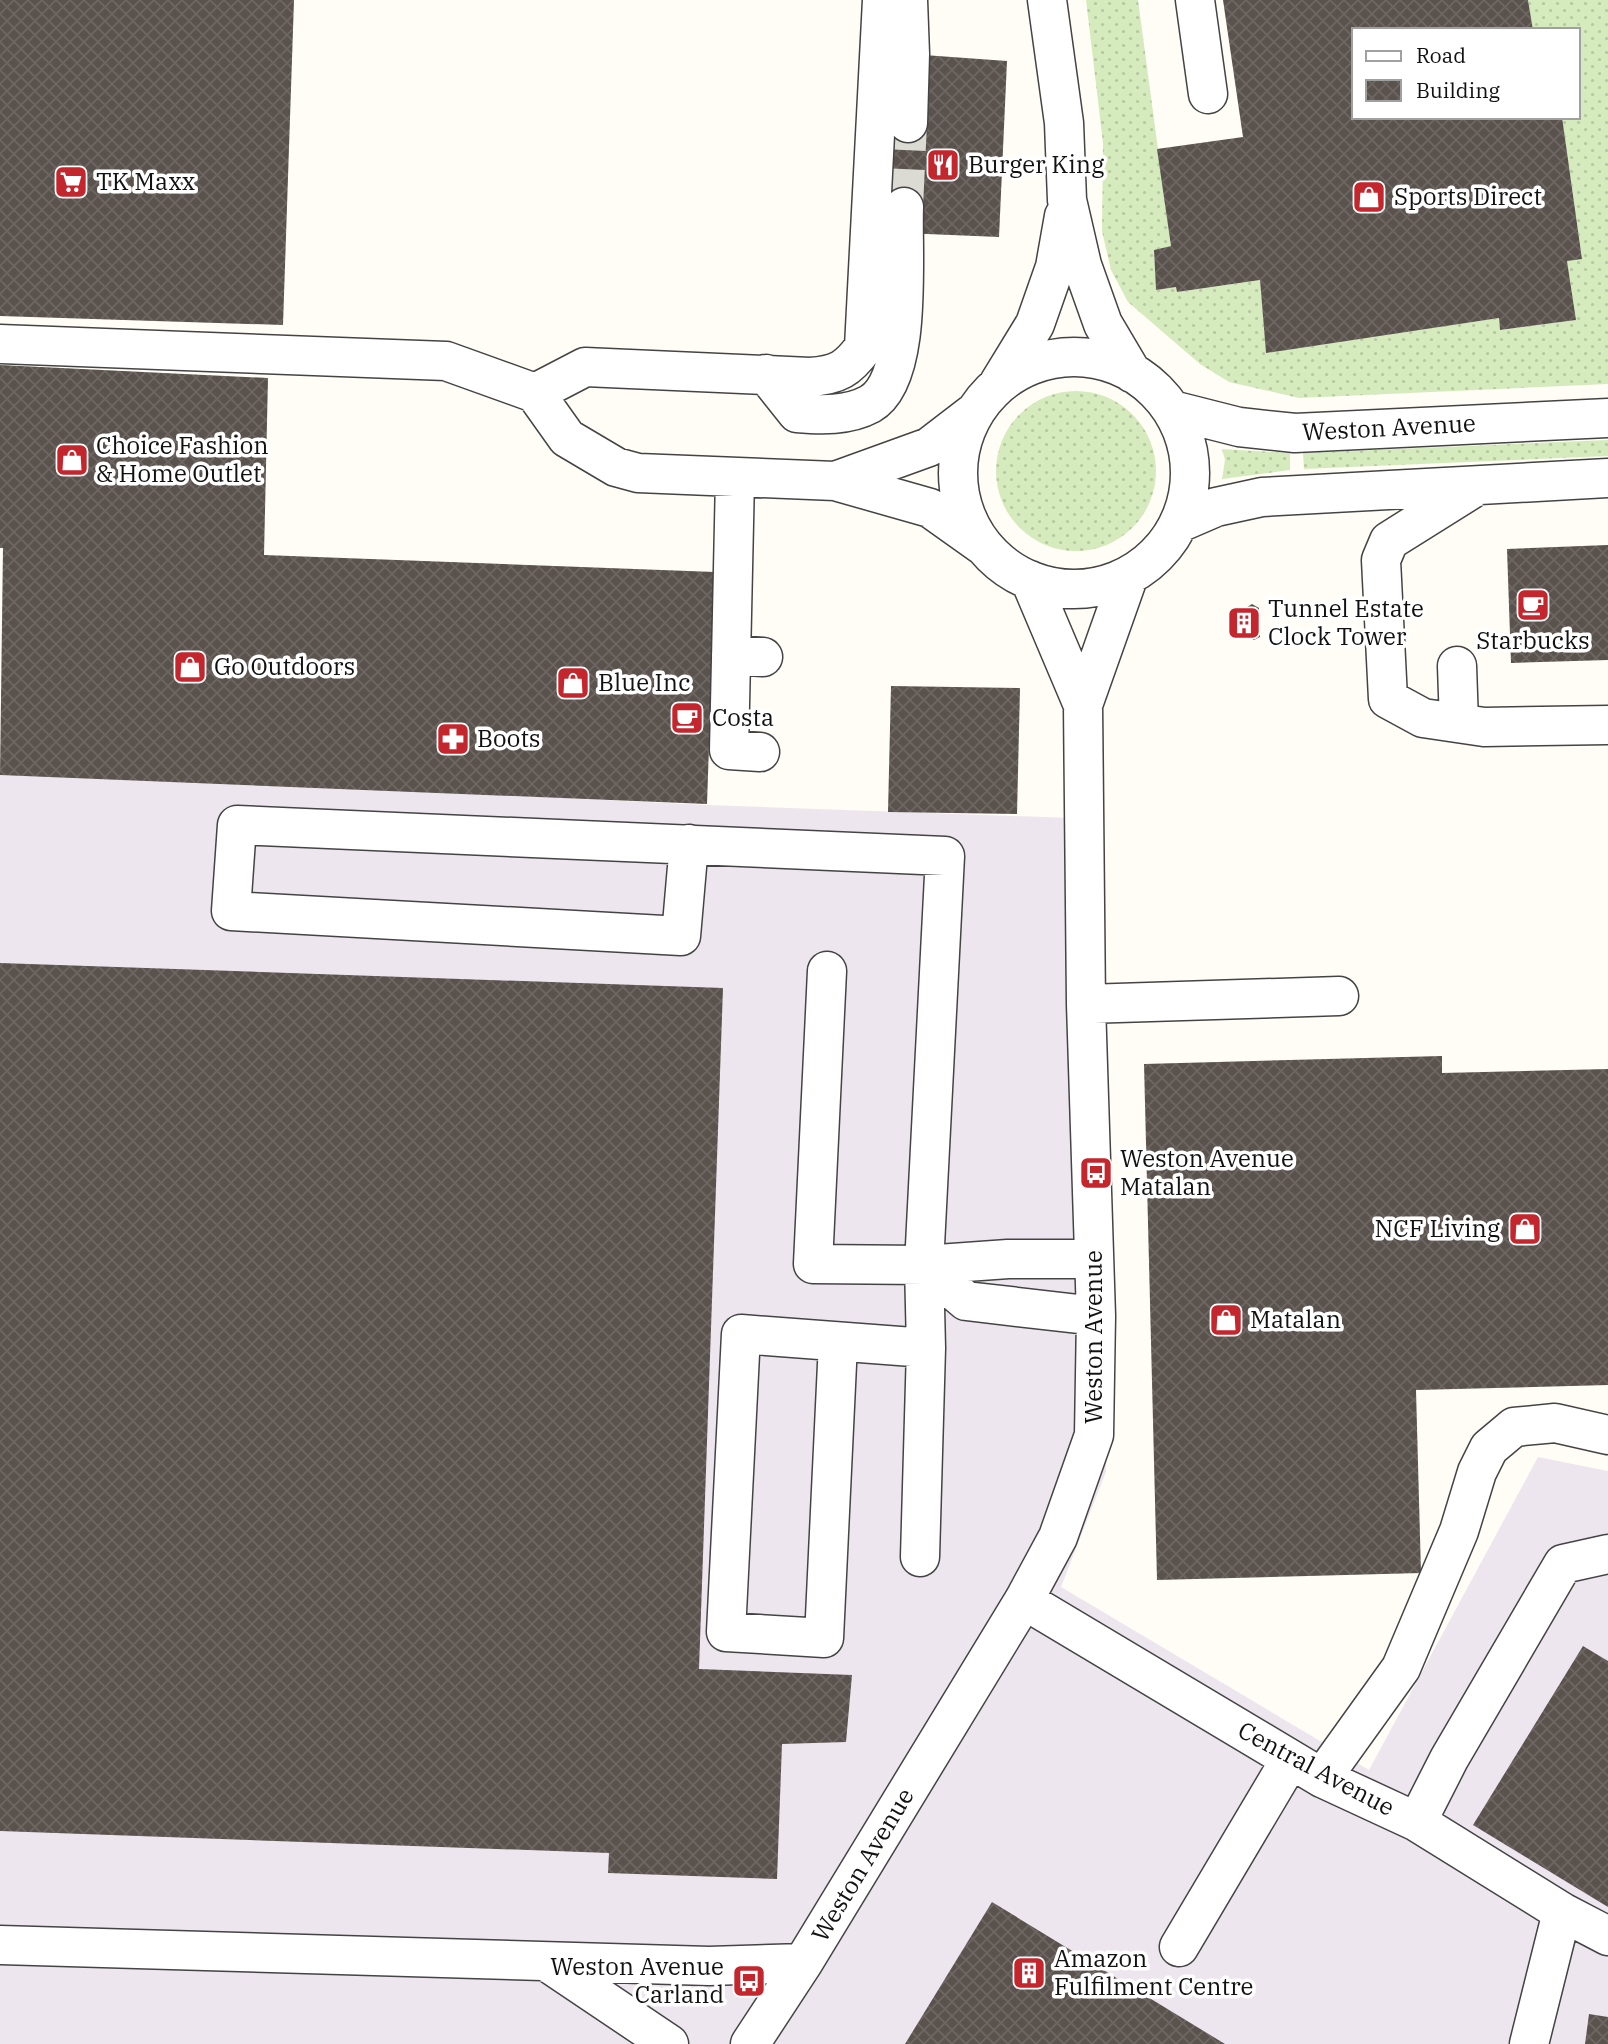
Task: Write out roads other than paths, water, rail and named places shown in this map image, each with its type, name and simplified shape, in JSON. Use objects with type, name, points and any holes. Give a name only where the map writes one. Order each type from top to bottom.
[{"type":"street","points":[[535,393],[585,367],[827,376],[850,366],[864,347],[882,0]]},
{"type":"street","points":[[908,0],[908,123]]},
{"type":"street","points":[[1046,0],[1064,123],[1067,200],[1082,265],[1103,324],[1132,373]]},
{"type":"street","points":[[1195,0],[1208,94]]},
{"type":"street","points":[[835,481],[929,447],[972,414],[998,385],[1035,324],[1055,267],[1067,200]]},
{"type":"street","points":[[766,374],[796,413],[832,415],[872,403],[895,372],[902,330],[904,207]]},
{"type":"street","points":[[0,344],[446,361],[535,393],[567,438],[616,467],[638,472],[835,481],[930,508],[982,545],[1000,562],[1030,580],[1057,588],[1083,589],[1129,575],[1161,550],[1179,523],[1189,492],[1190,462],[1182,430],[1172,410],[1150,384],[1103,360],[1072,356],[1037,363],[998,385]]},
{"type":"street","name":"Weston Avenue","points":[[1172,410],[1239,427],[1295,433],[1608,418]]},
{"type":"street","points":[[972,414],[958,455],[958,485],[965,515],[982,545]]},
{"type":"street","points":[[735,478],[747,656],[729,750],[760,752]]},
{"type":"street","points":[[1179,523],[1216,508],[1262,497],[1608,478]]},
{"type":"street","points":[[1475,487],[1389,541],[1381,560],[1388,699],[1423,718],[1484,727],[1608,725]]},
{"type":"street","name":"Weston Avenue","points":[[750,2044],[803,1963],[1024,1600],[1058,1537],[1094,1435],[1096,1316],[1086,1004],[1083,705],[1129,575]]},
{"type":"street","name":"Weston Avenue","points":[[1030,580],[1083,705]]},
{"type":"street","points":[[1457,666],[1459,723]]},
{"type":"street","points":[[689,844],[681,936],[231,911],[237,825],[689,844],[945,856],[924,1265],[926,1348],[920,1557]]},
{"type":"street","points":[[827,971],[813,1264],[924,1265],[1008,1259],[1094,1259]]},
{"type":"street","points":[[1086,1004],[1339,996]]},
{"type":"street","points":[[924,1265],[966,1301],[1096,1316]]},
{"type":"street","points":[[838,1343],[824,1638],[726,1632],[741,1334],[926,1348]]},
{"type":"street","points":[[1179,1947],[1306,1769],[1401,1668],[1459,1531],[1489,1448],[1514,1427],[1527,1425],[1555,1423],[1608,1435]]},
{"type":"street","points":[[1417,1822],[1449,1759],[1563,1564],[1608,1554]]},
{"type":"street","name":"Central Avenue","points":[[1024,1600],[1306,1769],[1417,1822],[1562,1912],[1608,1936]]},
{"type":"street","points":[[1529,2044],[1562,1912]]},
{"type":"street","points":[[0,1945],[709,1966],[803,1963]]},
{"type":"street","points":[[547,1962],[669,2044]]},
{"type":"tunnel","points":[[904,207],[908,123]]},
{"type":"place","name":"Burger King","points":[[943,165]]},
{"type":"place","name":"TK Maxx","points":[[71,182]]},
{"type":"place","name":"Sports Direct","points":[[1369,197]]},
{"type":"place","name":"Choice Fashion & Home Outlet","points":[[72,460]]},
{"type":"place","name":"Starbucks","points":[[1533,605]]},
{"type":"place","name":"Tunnel Estate Clock Tower","points":[[1244,623]]},
{"type":"place","name":"Go Outdoors","points":[[190,667]]},
{"type":"place","name":"Blue Inc","points":[[573,683]]},
{"type":"place","name":"Costa","points":[[687,718]]},
{"type":"place","name":"Boots","points":[[453,739]]},
{"type":"place","name":"Weston Avenue Matalan","points":[[1096,1173]]},
{"type":"place","name":"NCF Living","points":[[1525,1229]]},
{"type":"place","name":"Matalan","points":[[1226,1320]]},
{"type":"place","name":"Amazon Fulfilment Centre","points":[[1029,1973]]},
{"type":"place","name":"Weston Avenue Carland","points":[[749,1981]]}]
